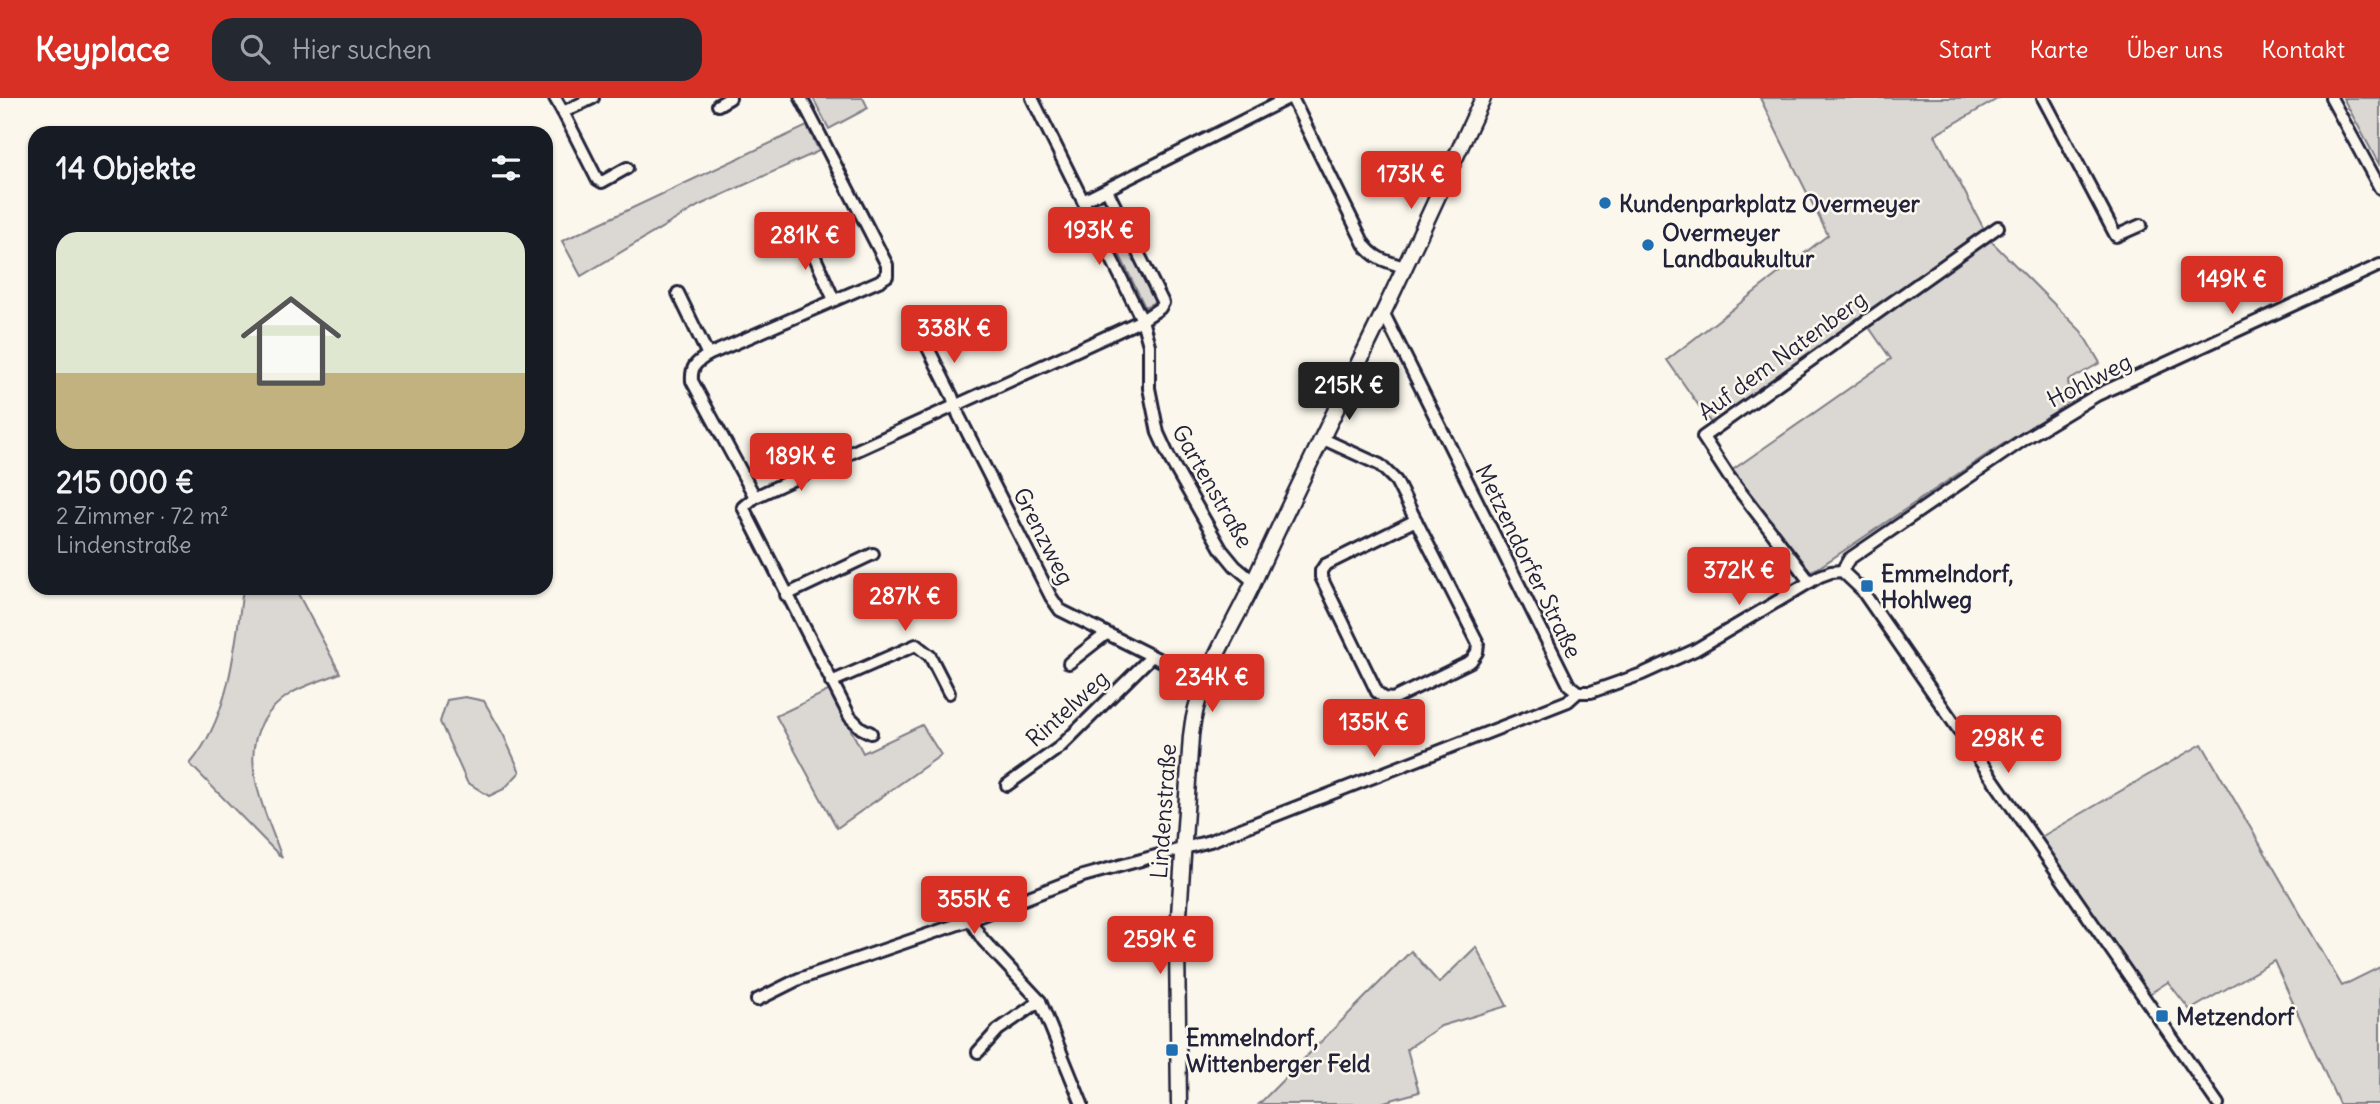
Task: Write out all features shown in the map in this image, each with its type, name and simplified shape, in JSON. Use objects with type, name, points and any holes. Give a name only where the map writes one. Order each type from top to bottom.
[{"type":"street","points":[[555,98],[597,179],[602,182],[627,168]]},
{"type":"street","points":[[563,113],[593,98]]},
{"type":"street","points":[[718,105],[730,98]]},
{"type":"street","points":[[755,497],[692,381],[691,370],[696,362],[708,355],[887,276],[887,265],[801,98]]},
{"type":"street","name":"Gartenstraße","points":[[1032,98],[1142,320],[1149,345],[1149,388],[1158,433],[1222,549],[1235,566],[1254,582]]},
{"type":"street","points":[[1083,201],[1290,98],[1364,244],[1380,260],[1404,267]]},
{"type":"street","name":"Lindenstraße","points":[[1179,1104],[1177,945],[1192,728],[1205,682],[1483,98]]},
{"type":"street","points":[[2043,98],[2116,236],[2141,225]]},
{"type":"street","points":[[2331,98],[2380,188]]},
{"type":"street","points":[[871,733],[861,729],[850,717],[743,508],[755,497],[1142,320],[1160,308],[1163,303],[1107,190]]},
{"type":"street","name":"Auf dem Natenberg","points":[[1810,582],[1729,477],[1703,437],[1997,227]]},
{"type":"street","points":[[799,231],[810,246],[834,300]]},
{"type":"street","name":"Hohlweg","points":[[1842,571],[1849,559],[2026,438],[2097,395],[2380,265]]},
{"type":"street","points":[[678,293],[708,355]]},
{"type":"street","name":"Metzendorfer Straße","points":[[1383,312],[1563,677],[1578,692],[1591,692],[1676,660],[1810,582],[1831,572],[1842,571]]},
{"type":"street","name":"Grenzweg","points":[[921,334],[955,407],[1060,610],[1071,618],[1205,682]]},
{"type":"street","points":[[1321,438],[1380,465],[1396,481],[1416,520],[1478,643],[1478,652],[1471,661],[1393,699],[1384,698],[1372,681],[1321,577],[1321,571],[1325,565],[1416,520]]},
{"type":"street","points":[[786,595],[873,554]]},
{"type":"street","points":[[1842,571],[1861,589],[2218,1104]]},
{"type":"street","points":[[1069,663],[1106,634]]},
{"type":"street","points":[[831,682],[916,645],[930,656],[949,692]]},
{"type":"street","name":"Rintelweg","points":[[1007,785],[1060,747],[1151,657]]},
{"type":"street","points":[[757,1000],[799,979],[970,920],[1083,876],[1183,850],[1568,701],[1578,692]]},
{"type":"street","points":[[970,920],[983,940],[1040,1001],[1082,1104]]},
{"type":"street","points":[[978,1052],[998,1030],[1040,1001]]},
{"type":"shaded area","points":[[813,98],[863,98],[868,108],[829,129]]},
{"type":"shaded area","points":[[1760,98],[1999,98],[1935,135],[1987,235],[1867,311],[1713,426],[1667,360],[1828,235]]},
{"type":"shaded area","points":[[2343,98],[2380,98],[2380,166]]},
{"type":"shaded area","points":[[807,126],[819,151],[700,205],[581,276],[562,241]]},
{"type":"shaded area","points":[[1105,197],[1155,302],[1145,307],[1094,202]]},
{"type":"shaded area","points":[[1989,239],[2081,331],[2100,363],[2068,381],[2071,402],[1992,451],[1818,568],[1811,571],[1801,566],[1731,471],[1891,359],[1866,323]]},
{"type":"shaded area","points":[[242,595],[299,595],[340,673],[290,694],[270,711],[259,730],[254,750],[254,771],[282,858],[190,764],[214,725],[233,657]]},
{"type":"shaded area","points":[[830,690],[863,753],[922,725],[941,755],[837,828],[776,716]]},
{"type":"shaded area","points":[[465,697],[484,701],[520,772],[504,789],[489,796],[467,782],[440,722],[447,700]]},
{"type":"shaded area","points":[[2202,744],[2342,986],[2380,967],[2380,1104],[2339,1104],[2274,961],[2190,1010],[2168,982],[2146,996],[2041,837]]},
{"type":"shaded area","points":[[1476,947],[1507,1006],[1441,1026],[1407,1049],[1419,1092],[1377,1104],[1259,1104],[1411,951],[1439,983]]},
{"type":"place","name":"Kundenparkplatz Overmeyer","points":[[1605,203]]},
{"type":"place","name":"Overmeyer Landbaukultur","points":[[1648,245]]},
{"type":"place","name":"Emmelndorf, Hohlweg","points":[[1867,586]]},
{"type":"place","name":"Metzendorf","points":[[2162,1016]]},
{"type":"place","name":"Emmelndorf, Wittenberger Feld","points":[[1172,1050]]}]
